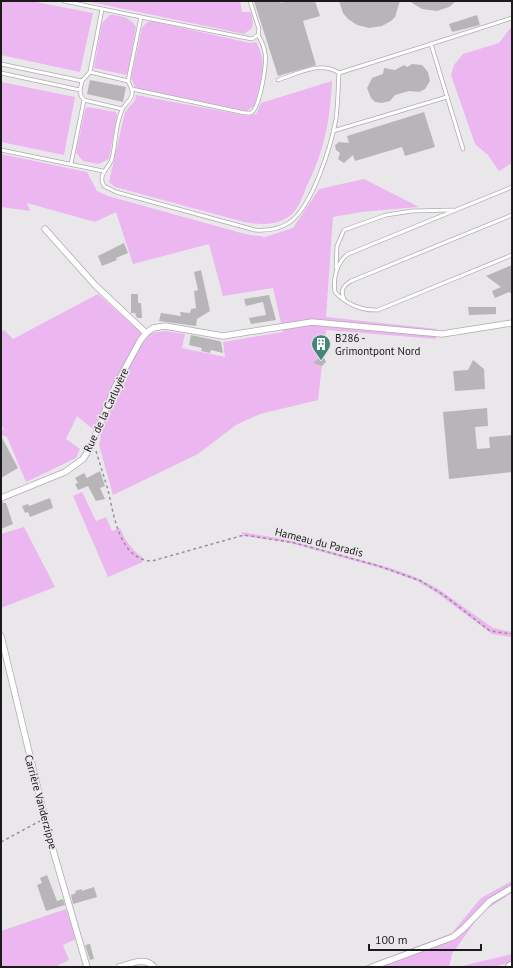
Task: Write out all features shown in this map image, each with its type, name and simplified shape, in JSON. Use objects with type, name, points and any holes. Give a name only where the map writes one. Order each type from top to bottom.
[{"type":"street","points":[[45,229],[95,285],[146,333],[154,328],[165,326],[215,335],[229,335],[312,322],[442,334],[512,323]]},
{"type":"street","name":"Rue de la Carluyère","points":[[1,498],[72,467],[83,459],[111,395],[146,333]]},
{"type":"street","name":"Carrière Vanderzippe","points":[[1,636],[45,819],[87,967]]},
{"type":"street","points":[[372,967],[453,937],[461,932],[490,901],[512,888]]},
{"type":"street","points":[[119,967],[142,961],[149,963],[154,967]]},
{"type":"lane","points":[[64,1],[247,38],[254,38],[258,35]]},
{"type":"lane","points":[[132,89],[251,113],[257,105],[266,63],[265,51],[258,35],[259,29],[250,1]]},
{"type":"lane","points":[[102,9],[90,72],[82,81],[80,96],[84,100],[122,109]]},
{"type":"lane","points":[[141,17],[128,81],[132,89],[130,99],[122,109],[111,160],[103,171],[102,184],[111,190],[248,229],[272,230],[289,222],[305,203],[321,172],[333,131],[337,109],[339,73]]},
{"type":"lane","points":[[278,80],[323,66],[331,68],[339,73],[512,18]]},
{"type":"lane","points":[[431,44],[463,150]]},
{"type":"lane","points":[[1,64],[82,81]]},
{"type":"lane","points":[[90,72],[128,81]]},
{"type":"lane","points":[[1,73],[80,90]]},
{"type":"lane","points":[[333,131],[447,97]]},
{"type":"lane","points":[[71,164],[84,100]]},
{"type":"lane","points":[[1,150],[103,171]]},
{"type":"lane","points":[[336,273],[339,263],[348,254],[512,187]]},
{"type":"lane","points":[[459,209],[412,211],[386,214],[344,230],[337,246],[334,286],[335,292],[344,300],[362,309],[378,310],[512,254]]},
{"type":"lane","points":[[344,300],[341,293],[342,289],[351,281],[512,215]]},
{"type":"path","name":"Hameau du Paradis","points":[[92,441],[123,540],[135,556],[144,560],[152,560],[244,535],[272,538],[380,566],[421,581],[445,596],[490,631],[512,634]]},
{"type":"path","points":[[1,842],[45,819]]},
{"type":"shaded area","points":[[1,1],[31,1],[93,13],[80,72],[1,55]]},
{"type":"shaded area","points":[[86,1],[240,1],[242,12],[251,12],[253,21],[252,28],[244,34]]},
{"type":"shaded area","points":[[110,15],[124,17],[131,21],[136,27],[128,72],[126,75],[94,68],[102,23]]},
{"type":"shaded area","points":[[151,21],[250,43],[256,42],[260,50],[263,65],[255,105],[247,111],[136,88],[131,78],[142,28],[146,23]]},
{"type":"shaded area","points":[[512,26],[512,163],[499,171],[488,155],[475,144],[451,75],[454,65],[463,54],[499,43]]},
{"type":"shaded area","points":[[332,81],[328,124],[322,149],[302,198],[296,209],[286,219],[268,224],[244,222],[115,187],[109,182],[125,112],[135,100],[136,95],[248,116],[256,114],[261,103]]},
{"type":"shaded area","points":[[1,82],[75,97],[64,155],[1,142]]},
{"type":"shaded area","points":[[87,107],[116,112],[117,115],[109,159],[98,164],[83,161],[76,153],[85,110]]},
{"type":"shaded area","points":[[1,154],[87,172],[97,191],[108,196],[245,234],[265,237],[293,228],[319,189],[364,179],[419,207],[361,212],[333,217],[326,317],[437,329],[436,339],[326,330],[318,400],[260,414],[236,425],[198,454],[113,495],[99,445],[101,436],[77,416],[66,439],[80,449],[76,458],[26,482],[7,437],[1,435],[1,431],[4,429],[1,425],[1,332],[4,330],[13,339],[98,294],[147,338],[151,333],[165,331],[185,334],[182,348],[225,357],[223,342],[283,332],[273,288],[223,296],[209,244],[133,264],[116,212],[95,222],[27,203],[30,211],[1,207]]},
{"type":"shaded area","points":[[82,492],[96,521],[106,517],[112,531],[120,528],[129,544],[142,557],[143,562],[108,577],[73,496]]},
{"type":"shaded area","points":[[24,527],[55,587],[1,608],[1,534]]},
{"type":"shaded area","points":[[242,532],[289,540],[387,567],[413,576],[437,588],[493,628],[512,632],[512,637],[492,634],[437,593],[417,581],[384,569],[286,542],[243,536]]},
{"type":"shaded area","points":[[512,881],[512,893],[482,912],[452,954],[449,967],[362,967],[452,933],[481,898]]},
{"type":"shaded area","points":[[66,909],[76,939],[63,945],[69,960],[55,967],[1,967],[1,931]]},
{"type":"shaded area","points":[[512,954],[512,962],[494,967],[458,967]]},
{"type":"building","points":[[254,1],[280,1],[281,3],[286,1],[315,1],[320,16],[303,21],[316,65],[278,76]]},
{"type":"building","points":[[339,1],[400,1],[395,17],[391,21],[382,26],[369,28],[357,25],[348,19],[343,13]]},
{"type":"building","points":[[409,1],[456,1],[449,7],[437,11],[422,9]]},
{"type":"building","points":[[477,15],[480,25],[452,32],[449,24]]},
{"type":"building","points":[[412,64],[422,65],[428,72],[430,81],[425,89],[419,92],[409,91],[395,95],[390,101],[382,103],[375,102],[371,98],[367,88],[372,78],[383,74],[384,68],[395,70],[404,65],[407,67]]},
{"type":"building","points":[[90,80],[126,87],[123,102],[87,94]]},
{"type":"building","points":[[424,112],[435,147],[405,156],[402,147],[355,161],[353,155],[344,163],[338,159],[340,153],[336,150],[335,145],[339,142],[349,143],[347,136]]},
{"type":"building","points":[[124,243],[128,253],[116,258],[117,260],[102,266],[98,256]]},
{"type":"building","points":[[512,265],[512,294],[509,292],[495,298],[492,291],[501,287],[486,276]]},
{"type":"building","points":[[201,270],[210,311],[197,319],[196,326],[159,321],[161,313],[181,316],[180,312],[190,313],[191,309],[196,308],[194,291],[198,290],[194,272]]},
{"type":"building","points":[[131,294],[138,294],[138,303],[141,303],[142,318],[137,318],[135,313],[131,313]]},
{"type":"building","points":[[269,295],[276,320],[251,324],[249,318],[266,315],[263,302],[246,306],[244,299]]},
{"type":"building","points":[[468,307],[496,307],[496,314],[469,315]]},
{"type":"building","points":[[191,335],[221,342],[223,353],[211,350],[210,353],[201,351],[202,348],[189,345]]},
{"type":"building","name":"B286 - Grimontpont Nord","points":[[323,355],[326,362],[322,366],[313,363]]},
{"type":"building","points":[[473,360],[484,369],[485,389],[455,391],[453,371],[468,370]]},
{"type":"building","points":[[487,408],[488,426],[475,427],[477,449],[490,448],[489,437],[512,435],[512,472],[449,479],[443,412]]},
{"type":"building","points":[[1,436],[18,468],[1,478]]},
{"type":"building","points":[[100,471],[105,486],[100,488],[105,499],[96,501],[88,486],[78,490],[75,484],[78,483],[75,478],[84,473],[87,478]]},
{"type":"building","points":[[50,498],[53,508],[30,517],[28,512],[25,513],[22,506],[28,504],[29,506]]},
{"type":"building","points":[[1,502],[6,503],[13,524],[1,529]]},
{"type":"building","points":[[47,875],[57,901],[63,899],[65,905],[46,911],[37,885],[42,883],[40,878]]},
{"type":"building","points":[[94,887],[97,897],[73,904],[71,895],[76,893],[75,891],[82,889],[82,891]]},
{"type":"building","points":[[90,944],[94,959],[90,960],[85,945]]},
{"type":"place","name":"B286 - Grimontpont Nord","points":[[321,361]]}]
